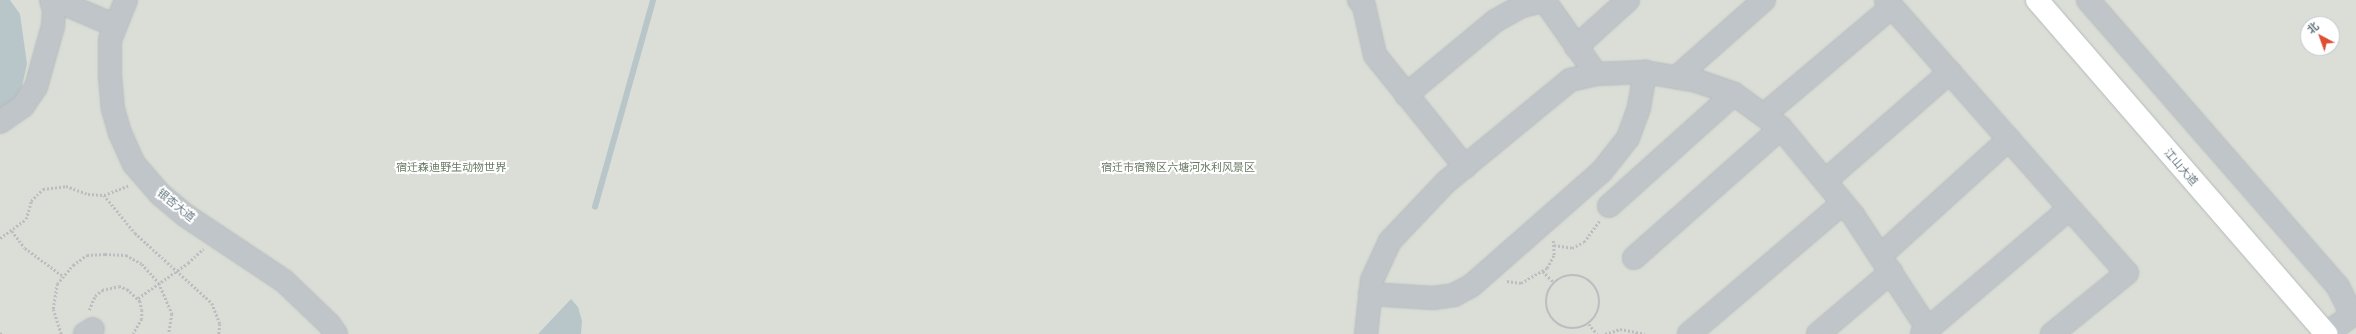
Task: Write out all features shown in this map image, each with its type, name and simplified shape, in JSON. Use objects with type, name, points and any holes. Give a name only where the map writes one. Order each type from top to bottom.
[{"type":"main road","name":"江山大道","points":[[2037,0],[2326,334]]},
{"type":"street","points":[[0,122],[23,106],[36,86],[53,26],[54,10],[51,0]]},
{"type":"street","points":[[56,0],[116,26]]},
{"type":"street","name":"银杏大道","points":[[127,0],[110,40],[113,109],[120,133],[134,164],[160,194],[217,236],[284,281],[329,324],[336,334]]},
{"type":"street","points":[[1576,47],[1628,0]]},
{"type":"street","points":[[1677,77],[1764,0]]},
{"type":"street","points":[[2088,0],[2338,287],[2354,313],[2326,334]]},
{"type":"street","points":[[1406,95],[1495,21],[1522,6],[1544,1],[1596,74]]},
{"type":"street","points":[[1365,2],[1375,56],[1465,167]]},
{"type":"street","points":[[1634,258],[1773,122],[1889,3],[2127,273],[2052,334]]},
{"type":"street","points":[[1370,294],[1407,298],[1454,295],[1485,274],[1602,171],[1628,138],[1639,107],[1645,72]]},
{"type":"street","points":[[1363,331],[1372,280],[1390,241],[1446,182],[1570,80],[1596,74],[1645,72],[1697,81],[1734,94],[1773,122],[1843,203],[1886,264],[1925,331],[2063,214],[2073,212]]},
{"type":"street","points":[[1825,181],[1950,72]]},
{"type":"street","points":[[1608,206],[1734,94]]},
{"type":"street","points":[[1818,334],[2009,139]]},
{"type":"street","points":[[1689,334],[1843,203]]},
{"type":"path","points":[[0,238],[12,231],[26,219],[31,201],[43,189],[66,186],[88,194],[104,195],[135,233],[212,303],[220,324],[218,334]]},
{"type":"path","points":[[1554,245],[1572,248],[1584,242],[1608,206]]},
{"type":"path","points":[[1485,274],[1521,283],[1543,271],[1554,255],[1554,245],[1548,218]]},
{"type":"path","points":[[12,231],[25,248],[63,276]]},
{"type":"path","points":[[138,298],[177,270],[217,236]]},
{"type":"path","points":[[61,334],[53,309],[57,284],[63,276],[87,255],[126,255],[142,264],[159,283],[172,314],[169,334]]},
{"type":"path","points":[[1543,271],[1554,283]]},
{"type":"path","points":[[1576,275],[1591,282],[1600,297],[1600,306],[1597,314],[1589,324],[1577,329],[1568,329],[1552,320],[1545,303],[1546,294],[1554,283],[1566,276],[1576,275]]},
{"type":"path","points":[[95,296],[102,290],[119,286],[127,289],[138,298],[142,310],[142,319],[133,334]]},
{"type":"path","points":[[1589,324],[1597,334]]},
{"type":"path","points":[[1605,334],[1620,329],[1645,334]]},
{"type":"green space","name":"宿迁市宿豫区六塘河水利风景区","points":[[0,0],[2356,0],[2356,334],[0,334]]},
{"type":"shaded area","points":[[0,0],[10,0],[20,14],[27,64],[19,99],[0,113]]},
{"type":"shaded area","points":[[571,299],[578,307],[582,321],[581,334],[538,334]]},
{"type":"waterway","points":[[595,207],[653,0]]},
{"type":"park label","name":"宿迁森迪野生动物世界","points":[[451,167]]}]
